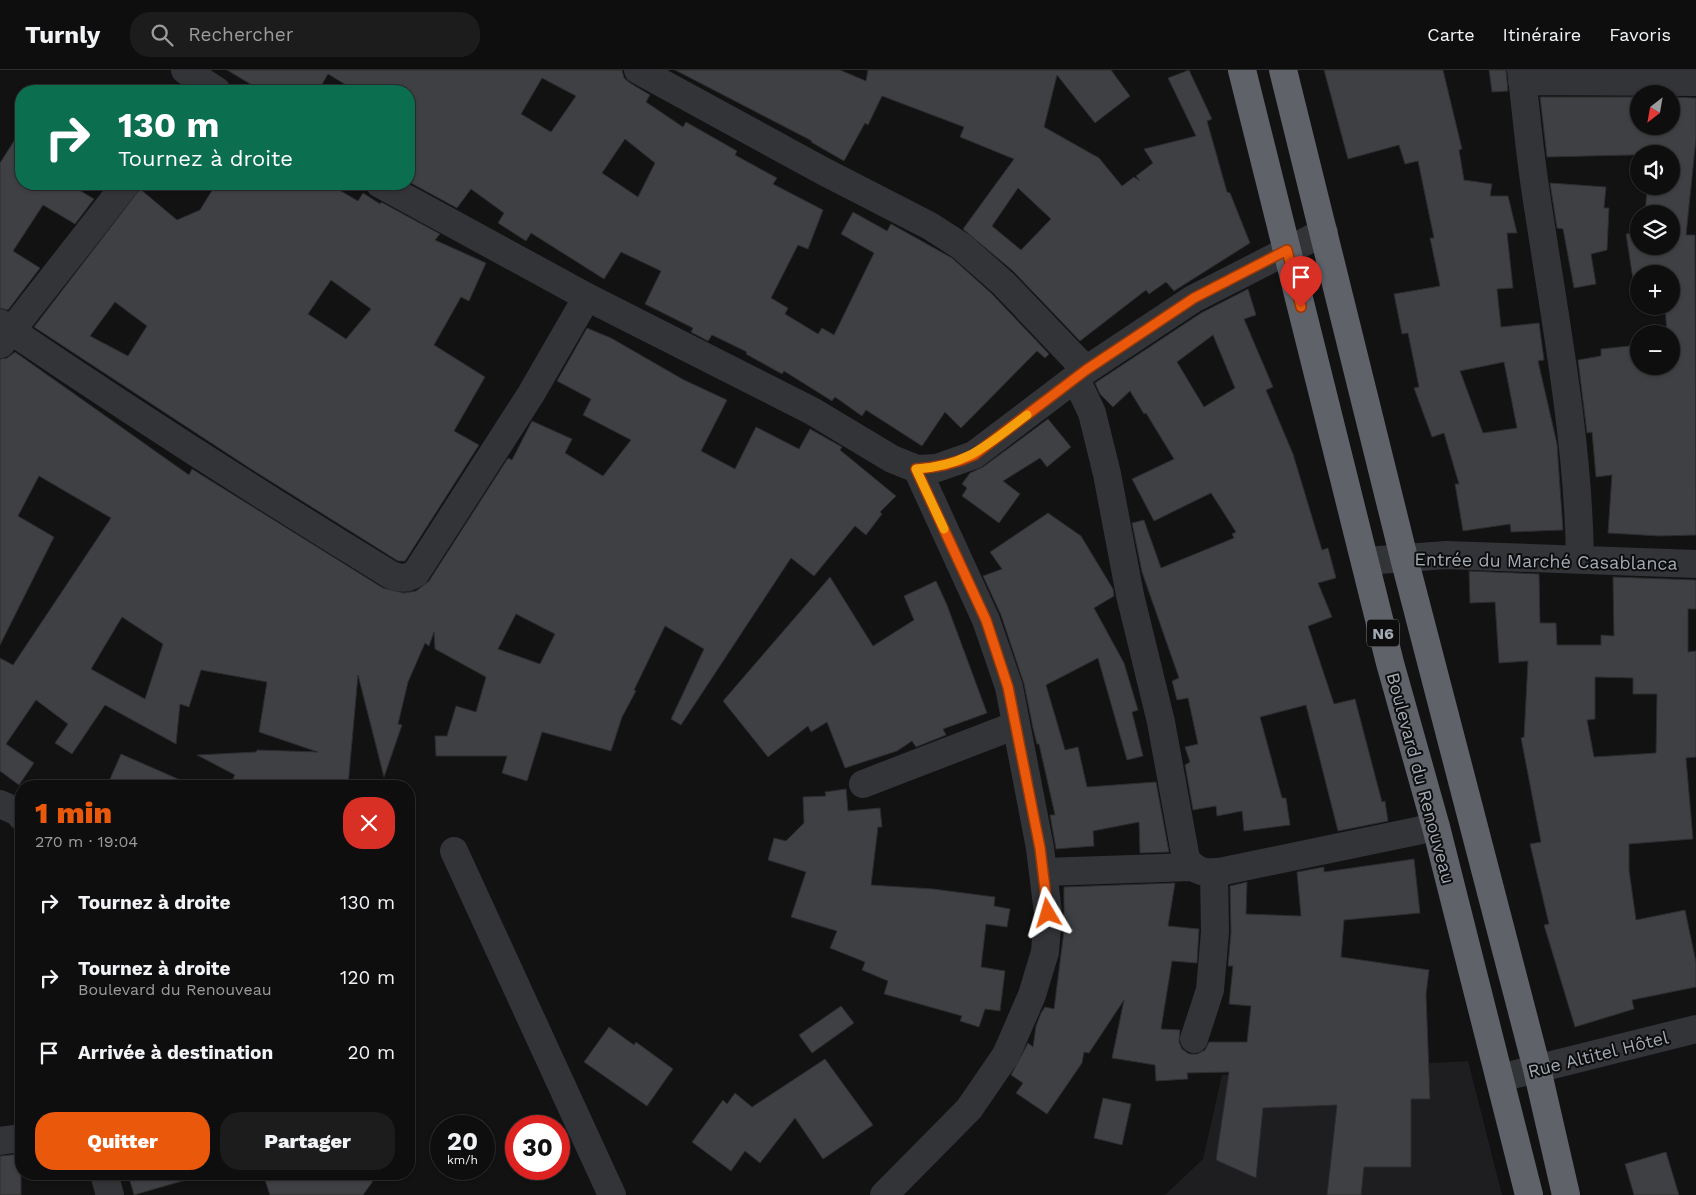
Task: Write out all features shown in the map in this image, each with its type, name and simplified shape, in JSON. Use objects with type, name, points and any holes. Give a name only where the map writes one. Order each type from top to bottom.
[{"type":"highway","name":"Boulevard du Renouveau","points":[[1242,70],[1390,663],[1436,827],[1529,1195]]},
{"type":"highway","name":"N6","points":[[1283,70],[1404,558],[1537,1069],[1566,1195]]},
{"type":"street","points":[[638,70],[823,171],[930,226],[961,246],[1010,290],[1081,374],[1107,474],[1130,595],[1161,722],[1186,858],[1203,870],[1215,932],[1210,990],[1194,1039]]},
{"type":"street","points":[[1580,558],[1579,508],[1562,352],[1535,186],[1522,76],[1696,82]]},
{"type":"street","points":[[121,190],[3,333],[277,505],[391,575],[400,578],[409,577],[416,573],[531,394],[587,297]]},
{"type":"street","points":[[391,190],[587,297],[812,411],[892,460],[916,469],[937,468],[974,455],[1081,374],[1194,298],[1324,232]]},
{"type":"street","points":[[884,1195],[964,1114],[1006,1055],[1032,995],[1045,952],[1048,913],[1043,872],[1008,687],[986,620],[916,469]]},
{"type":"street","name":"Entrée du Marché Casablanca","points":[[1366,561],[1446,555],[1580,558],[1696,564]]},
{"type":"street","points":[[863,784],[1016,725]]},
{"type":"street","points":[[0,804],[15,813]]},
{"type":"street","points":[[1043,872],[1203,870],[1436,827]]},
{"type":"street","points":[[454,851],[612,1195]]},
{"type":"street","name":"Rue Altitel Hôtel","points":[[1500,1078],[1696,1029]]},
{"type":"street","points":[[0,1141],[15,1139]]},
{"type":"street","points":[[106,1180],[110,1195]]},
{"type":"shaded area","points":[[1468,1061],[1502,1195],[1165,1195],[1203,1159],[1222,1075]]},
{"type":"building","points":[[227,70],[622,70],[624,78],[650,95],[646,102],[683,127],[686,122],[737,151],[735,155],[777,178],[773,184],[823,210],[808,249],[798,245],[771,298],[788,308],[785,314],[818,334],[822,328],[834,335],[874,253],[841,234],[853,212],[887,231],[891,224],[952,258],[992,294],[1049,354],[1045,358],[1037,351],[961,428],[945,412],[922,446],[866,410],[862,416],[835,397],[832,401],[784,371],[782,374],[746,354],[747,352],[712,335],[708,341],[691,332],[693,328],[645,304],[661,271],[621,252],[604,279],[531,233],[526,241],[498,223],[504,213],[471,189],[457,208],[415,185],[415,85],[346,85],[328,74],[322,85],[252,85]],"holes":[[[542,78],[576,96],[551,132],[521,114]],[[625,139],[655,163],[638,197],[602,173]]]},
{"type":"building","points":[[675,70],[840,70],[866,81],[868,70],[1111,70],[1130,96],[1095,123],[1057,75],[1044,127],[1099,158],[1122,186],[1134,177],[1140,181],[1136,176],[1153,163],[1144,149],[1196,136],[1168,78],[1189,70],[1212,119],[1207,121],[1227,192],[1230,193],[1250,243],[1174,291],[1166,282],[1149,294],[1146,290],[1080,341],[1013,271],[963,229],[1014,159],[960,137],[964,127],[882,96],[868,125],[865,123],[844,161],[812,141]],"holes":[[[1018,188],[1051,219],[1021,250],[992,226]]]},
{"type":"building","points":[[1324,70],[1443,70],[1462,149],[1459,150],[1464,180],[1492,184],[1490,196],[1508,196],[1517,233],[1507,233],[1513,288],[1497,289],[1501,327],[1539,323],[1544,360],[1538,361],[1557,444],[1563,530],[1511,532],[1510,524],[1463,531],[1455,484],[1459,484],[1444,433],[1432,437],[1414,388],[1419,387],[1408,333],[1402,334],[1394,294],[1440,286],[1430,238],[1434,238],[1418,161],[1405,164],[1399,145],[1348,159]],"holes":[[[1504,362],[1517,428],[1483,433],[1460,371]]]},
{"type":"building","points":[[1489,70],[1506,70],[1508,91],[1492,92]]},
{"type":"building","points":[[1540,97],[1630,97],[1630,135],[1680,135],[1680,97],[1696,98],[1696,139],[1686,235],[1695,235],[1696,535],[1660,536],[1608,533],[1612,475],[1596,477],[1592,432],[1587,433],[1578,360],[1601,356],[1601,349],[1630,346],[1630,375],[1680,375],[1680,325],[1666,325],[1666,315],[1680,315],[1680,265],[1631,265],[1626,234],[1630,233],[1630,255],[1680,255],[1680,205],[1646,205],[1647,195],[1680,195],[1680,145],[1630,145],[1630,155],[1547,157]]},
{"type":"building","points":[[15,139],[15,190],[79,190],[94,199],[75,224],[43,205],[13,251],[40,268],[8,310],[0,308],[0,163]]},
{"type":"building","points":[[1550,183],[1606,187],[1604,208],[1609,208],[1607,250],[1591,254],[1596,284],[1574,288],[1563,229],[1557,228]]},
{"type":"building","points":[[139,190],[177,220],[200,210],[212,190],[339,190],[358,201],[363,193],[380,204],[381,202],[440,234],[435,240],[486,263],[469,301],[461,297],[434,345],[485,377],[454,431],[479,445],[405,561],[398,561],[251,469],[34,327]],"holes":[[[331,280],[371,309],[346,339],[308,314]],[[115,302],[147,326],[128,356],[90,336]]]},
{"type":"building","points":[[1248,289],[1256,315],[1244,319],[1273,387],[1266,390],[1293,454],[1322,550],[1328,548],[1336,578],[1318,583],[1332,617],[1308,626],[1334,704],[1355,699],[1382,802],[1385,801],[1388,821],[1338,831],[1306,705],[1260,717],[1282,798],[1286,798],[1290,825],[1244,831],[1242,811],[1217,816],[1216,806],[1193,810],[1185,765],[1190,762],[1185,747],[1198,744],[1188,698],[1177,700],[1172,681],[1179,678],[1142,572],[1132,523],[1144,520],[1161,568],[1234,538],[1232,534],[1236,532],[1211,493],[1154,521],[1132,479],[1174,459],[1130,391],[1113,407],[1100,394],[1095,383],[1201,313]],"holes":[[[1213,335],[1235,388],[1204,407],[1177,362]]]},
{"type":"building","points":[[587,328],[611,338],[684,380],[727,400],[701,451],[735,469],[756,427],[799,449],[810,429],[842,447],[840,450],[896,496],[880,512],[882,514],[866,535],[855,526],[814,576],[791,558],[681,725],[671,719],[704,649],[665,626],[634,690],[636,691],[622,717],[611,751],[542,732],[527,781],[502,773],[507,756],[436,756],[435,736],[447,736],[456,706],[476,712],[486,677],[435,649],[434,632],[429,646],[425,643],[408,682],[398,724],[402,725],[384,777],[358,675],[349,780],[232,780],[235,775],[197,755],[256,752],[257,750],[318,752],[259,732],[267,682],[201,670],[189,707],[180,704],[176,744],[105,705],[72,754],[55,743],[68,724],[36,700],[6,744],[34,763],[22,780],[15,780],[15,782],[0,771],[0,658],[13,665],[111,518],[39,476],[18,516],[54,537],[0,645],[0,359],[7,358],[15,352],[189,475],[192,469],[383,588],[404,593],[416,591],[429,581],[508,458],[512,460],[532,421],[572,439],[565,453],[603,476],[631,440],[583,415],[591,399],[557,381]],"holes":[[[516,614],[555,634],[540,664],[498,649]],[[122,617],[163,644],[145,699],[91,669]]]},
{"type":"building","points":[[1048,419],[1071,447],[1047,467],[1040,458],[1003,481],[1020,494],[999,523],[962,496],[967,488],[962,484],[970,473],[983,467]]},
{"type":"building","points":[[1048,513],[1081,536],[1113,589],[1114,596],[1094,608],[1124,663],[1138,710],[1132,712],[1143,756],[1127,760],[1098,658],[1046,685],[1065,750],[1078,747],[1087,787],[1156,782],[1169,852],[1140,853],[1139,822],[1093,831],[1094,846],[1056,849],[1050,815],[1055,815],[1024,684],[1001,615],[983,576],[1002,569],[990,552]]},
{"type":"building","points":[[1469,571],[1539,574],[1540,623],[1556,623],[1557,645],[1601,645],[1601,635],[1614,636],[1613,577],[1696,580],[1696,609],[1688,609],[1688,652],[1696,651],[1696,757],[1686,758],[1693,839],[1629,844],[1629,870],[1636,920],[1685,910],[1696,962],[1696,987],[1632,1000],[1634,1009],[1575,1027],[1544,925],[1549,924],[1530,844],[1541,842],[1521,738],[1524,737],[1528,661],[1499,663],[1495,602],[1470,603]],"holes":[[[1595,677],[1633,678],[1633,694],[1657,694],[1656,753],[1594,757],[1587,720],[1595,719]]]},
{"type":"building","points":[[830,577],[873,646],[914,620],[904,596],[936,581],[947,605],[987,713],[943,729],[946,735],[916,747],[912,741],[897,751],[845,768],[827,722],[811,732],[808,726],[768,757],[723,701]]},
{"type":"building","points":[[121,754],[180,780],[112,780],[110,779]]},
{"type":"building","points":[[846,789],[848,811],[880,808],[882,827],[878,827],[871,885],[933,889],[995,897],[994,906],[1010,909],[1007,927],[986,924],[981,967],[1005,971],[1000,1011],[985,1009],[979,1027],[960,1021],[962,1016],[884,994],[888,981],[862,970],[865,962],[830,948],[837,931],[791,917],[806,872],[768,860],[774,838],[786,841],[804,823],[803,797],[826,796],[825,792]]},
{"type":"building","points":[[1414,859],[1420,913],[1344,920],[1341,957],[1429,970],[1426,994],[1430,1099],[1411,1099],[1411,1167],[1364,1167],[1361,1195],[1327,1195],[1337,1105],[1263,1108],[1256,1178],[1216,1160],[1229,1072],[1187,1073],[1188,1079],[1156,1081],[1155,1065],[1112,1058],[1124,1000],[1089,1053],[1084,1052],[1082,1063],[1047,1114],[1016,1093],[1023,1083],[1011,1075],[1028,1043],[1033,1047],[1036,1026],[1041,1013],[1045,1007],[1054,1009],[1064,931],[1064,887],[1175,883],[1168,926],[1199,929],[1197,963],[1172,961],[1161,1029],[1180,1030],[1179,1042],[1182,1049],[1189,1054],[1197,1054],[1205,1050],[1209,1042],[1247,1042],[1251,1006],[1229,1004],[1233,966],[1228,966],[1231,932],[1230,886],[1247,882],[1246,914],[1301,916],[1297,872],[1324,867],[1324,872]]},
{"type":"building","points":[[841,1006],[854,1023],[812,1053],[799,1035]]},
{"type":"building","points":[[609,1027],[634,1045],[636,1042],[673,1069],[647,1106],[584,1062]]},
{"type":"building","points":[[825,1059],[873,1125],[823,1159],[795,1118],[760,1163],[745,1151],[731,1171],[692,1142],[723,1100],[727,1104],[735,1093],[752,1107]]},
{"type":"building","points":[[1103,1098],[1131,1104],[1122,1145],[1094,1138]]},
{"type":"building","points":[[1666,1152],[1679,1195],[1634,1195],[1625,1164]]},
{"type":"building","points":[[15,1155],[15,1180],[21,1180],[21,1195],[0,1195],[0,1156]]},
{"type":"building","points":[[130,1180],[186,1180],[134,1195]]},
{"type":"building","points":[[265,1180],[374,1180],[363,1195],[270,1195]]},
{"type":"slow traffic","points":[[944,529],[916,469],[937,468],[974,455],[1027,415]]},
{"type":"route","points":[[1048,913],[1040,848],[1008,687],[998,653],[986,620],[916,469],[937,468],[974,455],[1086,370],[1194,298],[1287,250],[1301,307]]}]
